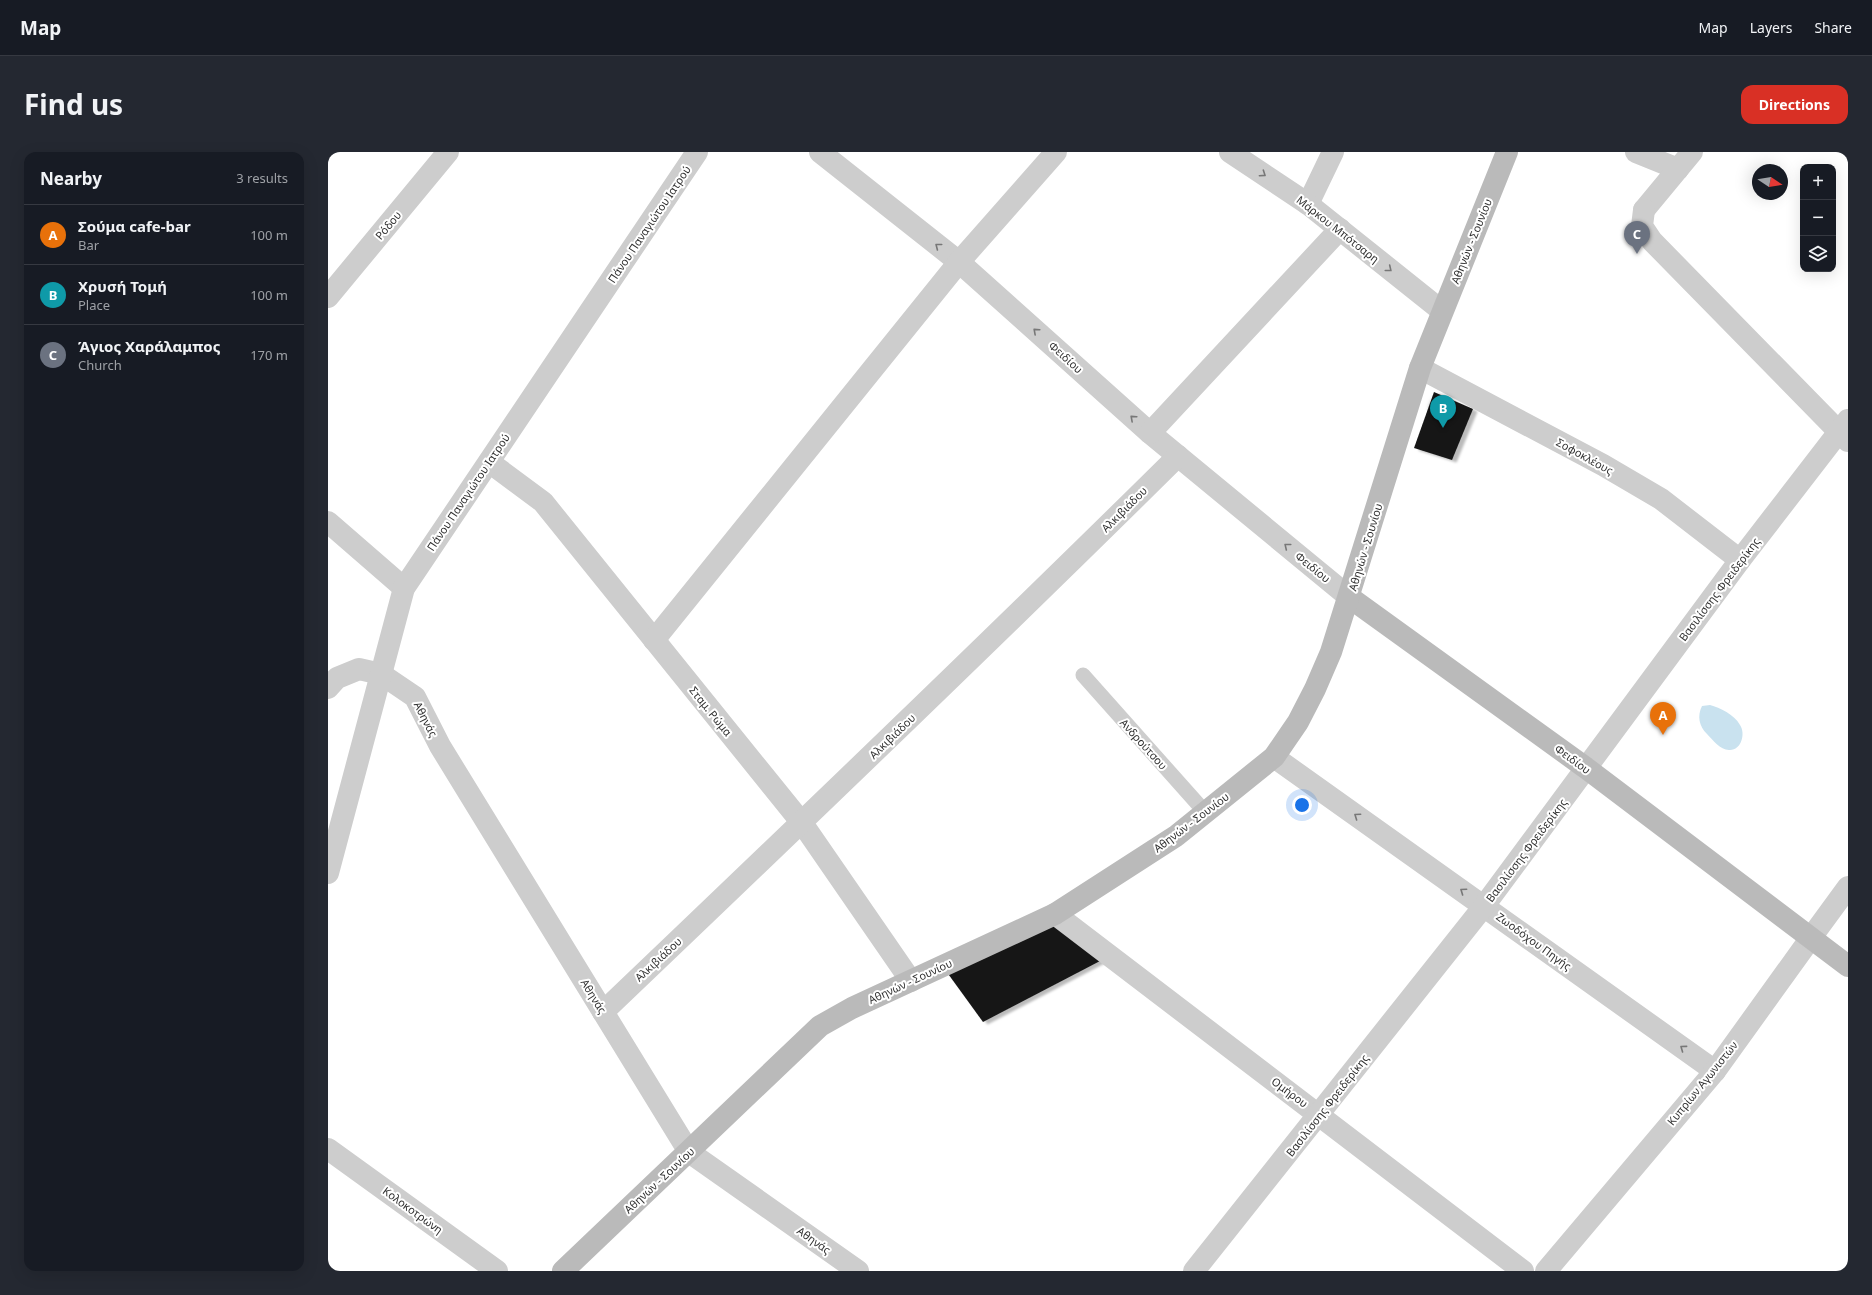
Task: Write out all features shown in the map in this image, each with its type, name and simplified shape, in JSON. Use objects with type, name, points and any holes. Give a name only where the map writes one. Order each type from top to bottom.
[{"type":"main road","name":"Αθηνών - Σουνίου","points":[[563,1271],[820,1026],[852,1008],[1055,914],[1176,836],[1274,757],[1298,722],[1315,689],[1331,652],[1420,368],[1507,152]]},
{"type":"main road","name":"Φειδίου","points":[[1349,597],[1586,768],[1810,939],[1848,966]]},
{"type":"street","name":"Ρόδου","points":[[328,297],[448,152]]},
{"type":"street","name":"Πάνου Παναγιώτου Ιατρού","points":[[328,873],[404,588],[697,152]]},
{"type":"street","name":"Φειδίου","points":[[820,152],[959,262],[1150,433],[1349,597]]},
{"type":"street","points":[[654,640],[959,262],[1056,152]]},
{"type":"street","name":"Μάρκου Μπότσαρη","points":[[1230,152],[1308,204],[1442,311]]},
{"type":"street","points":[[1308,204],[1333,152]]},
{"type":"street","points":[[1636,152],[1678,169]]},
{"type":"street","points":[[1692,152],[1644,210],[1642,226],[1652,241],[1845,431]]},
{"type":"street","points":[[1150,433],[1340,229]]},
{"type":"street","name":"Σοφοκλέους","points":[[1420,368],[1603,465],[1661,499],[1740,560]]},
{"type":"street","name":"Βασιλίσσης Φρειδερίκης","points":[[1194,1271],[1320,1115],[1484,906],[1740,560],[1845,431]]},
{"type":"street","name":"Αλκιβιάδου","points":[[603,1012],[802,823],[1178,456]]},
{"type":"street","name":"Σταμ. Ρώμα","points":[[489,462],[542,502],[802,823],[911,981]]},
{"type":"street","points":[[328,522],[404,588]]},
{"type":"street","points":[[328,688],[336,678],[359,669],[381,674]]},
{"type":"street","name":"Αθηνάς","points":[[381,674],[415,697],[440,746],[689,1152],[858,1271]]},
{"type":"street","name":"Ζωοδόχου Πηγής","points":[[1274,757],[1715,1071]]},
{"type":"street","name":"Κυπρίων Αγωνιστών","points":[[1546,1271],[1715,1071],[1848,887]]},
{"type":"street","name":"Ομήρου","points":[[1055,914],[1523,1271]]},
{"type":"street","name":"Κολοκοτρώνη","points":[[328,1149],[497,1271]]},
{"type":"lane","name":"Ανδρούτσου","points":[[1083,675],[1205,812]]},
{"type":"water","points":[[1710,705],[1731,715],[1740,725],[1742,729],[1742,737],[1737,748],[1733,750],[1726,750],[1720,747],[1702,728],[1699,717],[1700,710],[1702,706]]},
{"type":"building","points":[[1434,392],[1473,409],[1452,460],[1414,448]]},
{"type":"building","points":[[1053,920],[1102,960],[983,1022],[946,971]]},
{"type":"place","name":"Άγιος Χαράλαμπος","points":[[1637,254]]},
{"type":"place","name":"Χρυσή Τομή","points":[[1443,428]]},
{"type":"place","name":"Σούμα cafe-bar","points":[[1663,735]]}]
